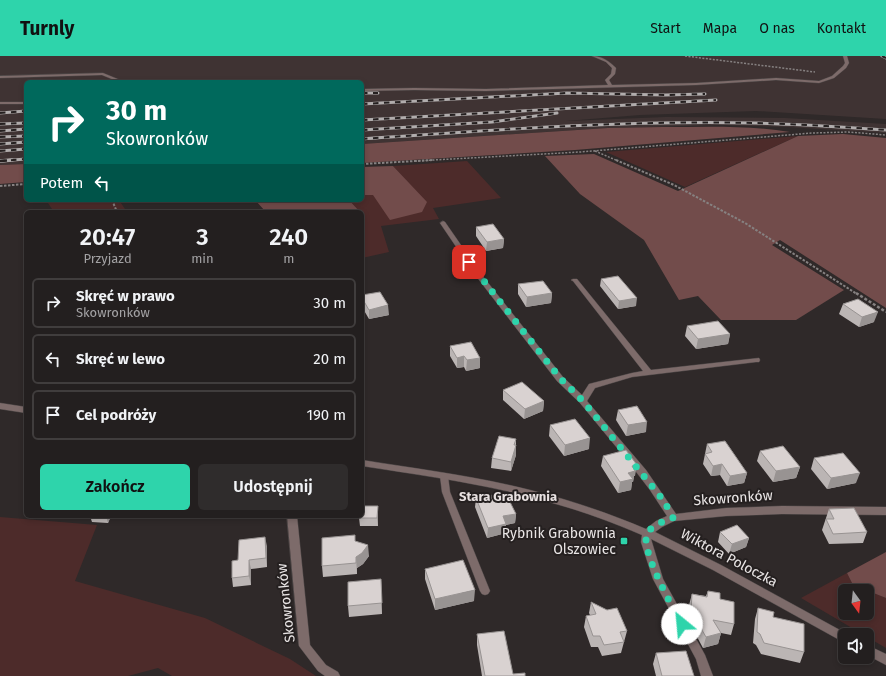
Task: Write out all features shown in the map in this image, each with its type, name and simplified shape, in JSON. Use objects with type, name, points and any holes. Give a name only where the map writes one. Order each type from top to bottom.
[{"type":"street","points":[[443,223],[478,275],[560,378],[583,401],[652,485],[664,501],[673,518]]},
{"type":"street","points":[[575,280],[645,367],[648,373]]},
{"type":"street","points":[[583,401],[592,386],[632,375],[756,360]]},
{"type":"street","points":[[0,406],[24,410]]},
{"type":"street","name":"Wiktora Poloczka","points":[[364,463],[444,476],[548,498],[591,511],[647,533],[693,556],[838,634]]},
{"type":"street","name":"Skowronków","points":[[647,533],[659,524],[673,518],[726,512],[782,510],[886,511]]},
{"type":"street","name":"Skowronków","points":[[292,518],[305,646],[322,668],[334,676]]},
{"type":"street","points":[[647,533],[646,542],[658,579],[701,658],[707,676]]},
{"type":"street","points":[[874,654],[886,660]]},
{"type":"lane","points":[[594,56],[607,61],[614,68],[613,74],[607,80],[610,86]]},
{"type":"lane","points":[[364,90],[414,88],[471,90],[776,79],[819,82],[833,76],[846,65],[845,56]]},
{"type":"lane","points":[[0,77],[103,74],[118,80]]},
{"type":"lane","points":[[0,103],[24,104]]},
{"type":"lane","points":[[444,476],[446,492],[485,590]]},
{"type":"path","points":[[685,56],[717,61],[809,70],[833,76]]},
{"type":"path","points":[[364,164],[594,150],[812,133],[848,132],[886,135]]},
{"type":"path","points":[[594,150],[674,185],[745,223],[886,312]]},
{"type":"path","points":[[0,186],[24,184]]},
{"type":"shaded area","points":[[0,56],[886,56],[886,119],[756,111],[640,115],[566,121],[666,117],[785,118],[886,124],[886,133],[722,125],[608,128],[364,144],[364,80],[24,80],[24,164],[0,165]]},
{"type":"shaded area","points":[[742,127],[790,132],[575,150],[364,163],[364,144],[608,128]]},
{"type":"shaded area","points":[[843,134],[886,138],[886,308],[780,240],[772,245],[844,290],[796,320],[721,320],[698,296],[679,300],[644,240],[580,194],[545,156],[594,154],[678,191],[798,136]]},
{"type":"shaded area","points":[[798,136],[685,187],[606,152]]},
{"type":"shaded area","points":[[467,161],[501,198],[433,208],[439,219],[381,226],[389,252],[364,258],[364,210],[358,210],[351,202],[364,202],[364,195],[373,195],[426,202],[393,166]]},
{"type":"shaded area","points":[[24,164],[24,182],[0,184],[0,165]]},
{"type":"shaded area","points":[[393,166],[427,202],[422,212],[390,220],[373,195],[364,195],[364,167]]},
{"type":"shaded area","points":[[47,202],[120,202],[126,210],[53,210]]},
{"type":"shaded area","points":[[257,202],[351,202],[358,210],[264,210]]},
{"type":"shaded area","points":[[0,517],[97,525],[75,581],[205,618],[290,659],[316,676],[172,676],[158,668],[128,676],[0,676]]},
{"type":"shaded area","points":[[886,552],[886,598],[874,593],[874,584],[852,584],[847,573]]},
{"type":"shaded area","points":[[847,573],[852,584],[838,584],[838,620],[801,598]]},
{"type":"shaded area","points":[[874,593],[886,598],[886,648],[874,641],[874,628],[852,628],[838,620],[874,620]]},
{"type":"building","points":[[493,224],[504,239],[487,242],[476,227]]},
{"type":"building","points":[[618,276],[637,298],[619,301],[601,279]]},
{"type":"building","points":[[543,281],[552,293],[527,297],[518,284]]},
{"type":"building","points":[[380,292],[388,305],[369,310],[364,301],[364,295]]},
{"type":"building","points":[[858,299],[878,312],[862,317],[843,304]]},
{"type":"building","points":[[718,321],[730,334],[698,339],[687,326]]},
{"type":"building","points":[[471,342],[480,358],[467,360],[464,356],[457,358],[450,346]]},
{"type":"building","points":[[522,382],[544,401],[525,409],[503,390]]},
{"type":"building","points":[[637,406],[647,422],[628,425],[618,410]]},
{"type":"building","points":[[575,419],[590,438],[565,445],[550,425]]},
{"type":"building","points":[[499,436],[516,439],[514,445],[516,445],[511,462],[492,458]]},
{"type":"building","points":[[725,441],[747,473],[730,476],[722,464],[713,466],[705,454],[712,452],[707,444]]},
{"type":"building","points":[[783,446],[800,467],[776,471],[760,451]]},
{"type":"building","points":[[626,450],[637,465],[632,466],[635,471],[628,473],[633,479],[620,482],[603,456]]},
{"type":"building","points":[[843,453],[860,473],[831,478],[814,458]]},
{"type":"building","points":[[499,494],[502,501],[509,500],[516,514],[503,516],[506,524],[488,528],[476,498]]},
{"type":"building","points":[[364,506],[378,506],[377,518],[364,518]]},
{"type":"building","points":[[854,508],[867,532],[833,534],[826,519],[834,519],[829,509]]},
{"type":"building","points":[[737,525],[749,538],[732,544],[720,532]]},
{"type":"building","points":[[355,535],[355,541],[368,545],[362,553],[356,557],[356,563],[322,566],[322,538]]},
{"type":"building","points":[[265,537],[266,558],[249,560],[249,576],[232,578],[232,561],[238,560],[239,540]]},
{"type":"building","points":[[463,560],[475,590],[435,599],[425,569]]},
{"type":"building","points":[[381,579],[382,603],[348,606],[348,582]]},
{"type":"building","points":[[708,591],[720,593],[720,599],[734,602],[734,624],[713,620],[721,633],[706,637],[691,611],[692,594],[707,597]]},
{"type":"building","points":[[591,602],[607,610],[617,608],[627,631],[620,632],[624,642],[604,645],[600,636],[593,636],[586,616],[596,614]]},
{"type":"building","points":[[758,608],[774,612],[773,617],[804,624],[804,652],[764,643],[760,634],[757,632]]},
{"type":"building","points":[[504,631],[513,674],[525,673],[525,676],[485,676],[477,634]]},
{"type":"building","points":[[686,651],[694,676],[662,676],[656,653]]},
{"type":"railway","points":[[882,56],[886,58]]},
{"type":"railway","points":[[364,93],[378,93]]},
{"type":"railway","points":[[364,104],[567,93],[665,95],[705,94]]},
{"type":"railway","points":[[364,120],[716,100]]},
{"type":"railway","points":[[0,113],[24,111]]},
{"type":"railway","points":[[364,130],[492,122],[557,113]]},
{"type":"railway","points":[[364,139],[559,126],[707,122],[772,123],[886,130]]},
{"type":"railway","points":[[0,124],[24,123]]},
{"type":"railway","points":[[0,131],[24,129]]},
{"type":"railway","points":[[0,137],[24,136]]},
{"type":"railway","points":[[0,144],[24,142]]},
{"type":"railway","points":[[0,151],[24,149]]},
{"type":"railway","points":[[12,160],[0,161],[24,159]]},
{"type":"place","name":"Rybnik Grabownia Olszowiec","points":[[624,541]]},
{"type":"district","name":"Stara Grabownia","points":[[508,496]]},
{"type":"route","points":[[469,262],[560,378],[583,401],[664,501],[673,518],[659,524],[647,533],[646,542],[658,579],[682,624]]}]
